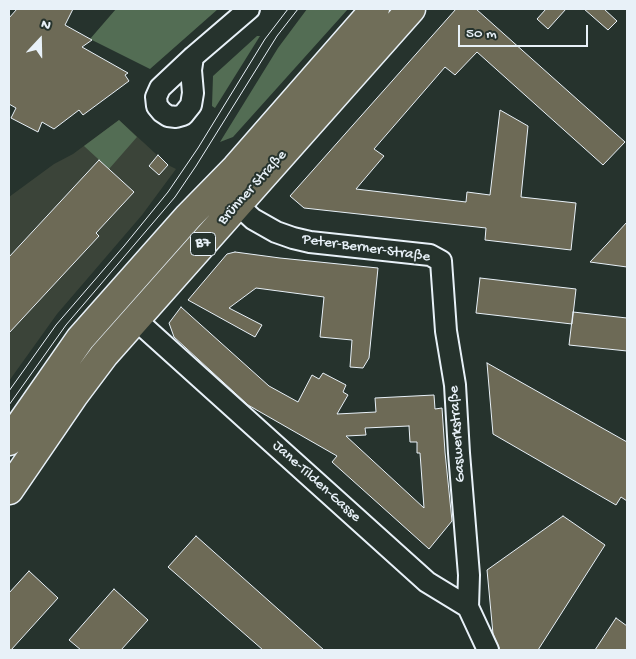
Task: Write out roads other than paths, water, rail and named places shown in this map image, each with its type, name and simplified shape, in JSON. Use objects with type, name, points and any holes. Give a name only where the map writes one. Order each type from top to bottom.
[{"type":"main road","name":"Brünner Straße","points":[[9,441],[80,339],[217,186],[236,168],[375,9]]},
{"type":"main road","name":"Brünner Straße","points":[[9,490],[74,395],[104,355],[411,9]]},
{"type":"street","points":[[193,57],[249,9]]},
{"type":"street","name":"Peter-Berner-Straße","points":[[217,186],[253,219],[276,232],[293,238],[310,242],[430,255],[442,261]]},
{"type":"street","name":"Gaswerkstraße","points":[[442,261],[446,331],[455,385],[469,575],[468,607]]},
{"type":"street","name":"Jane-Tilden-Gasse","points":[[135,319],[427,582],[468,607]]},
{"type":"street","points":[[468,607],[488,650]]},
{"type":"tram line","points":[[9,391],[56,325],[168,192],[198,148],[265,39],[288,9]]},
{"type":"tram line","points":[[9,405],[66,325],[175,197],[277,36],[298,9]]}]
